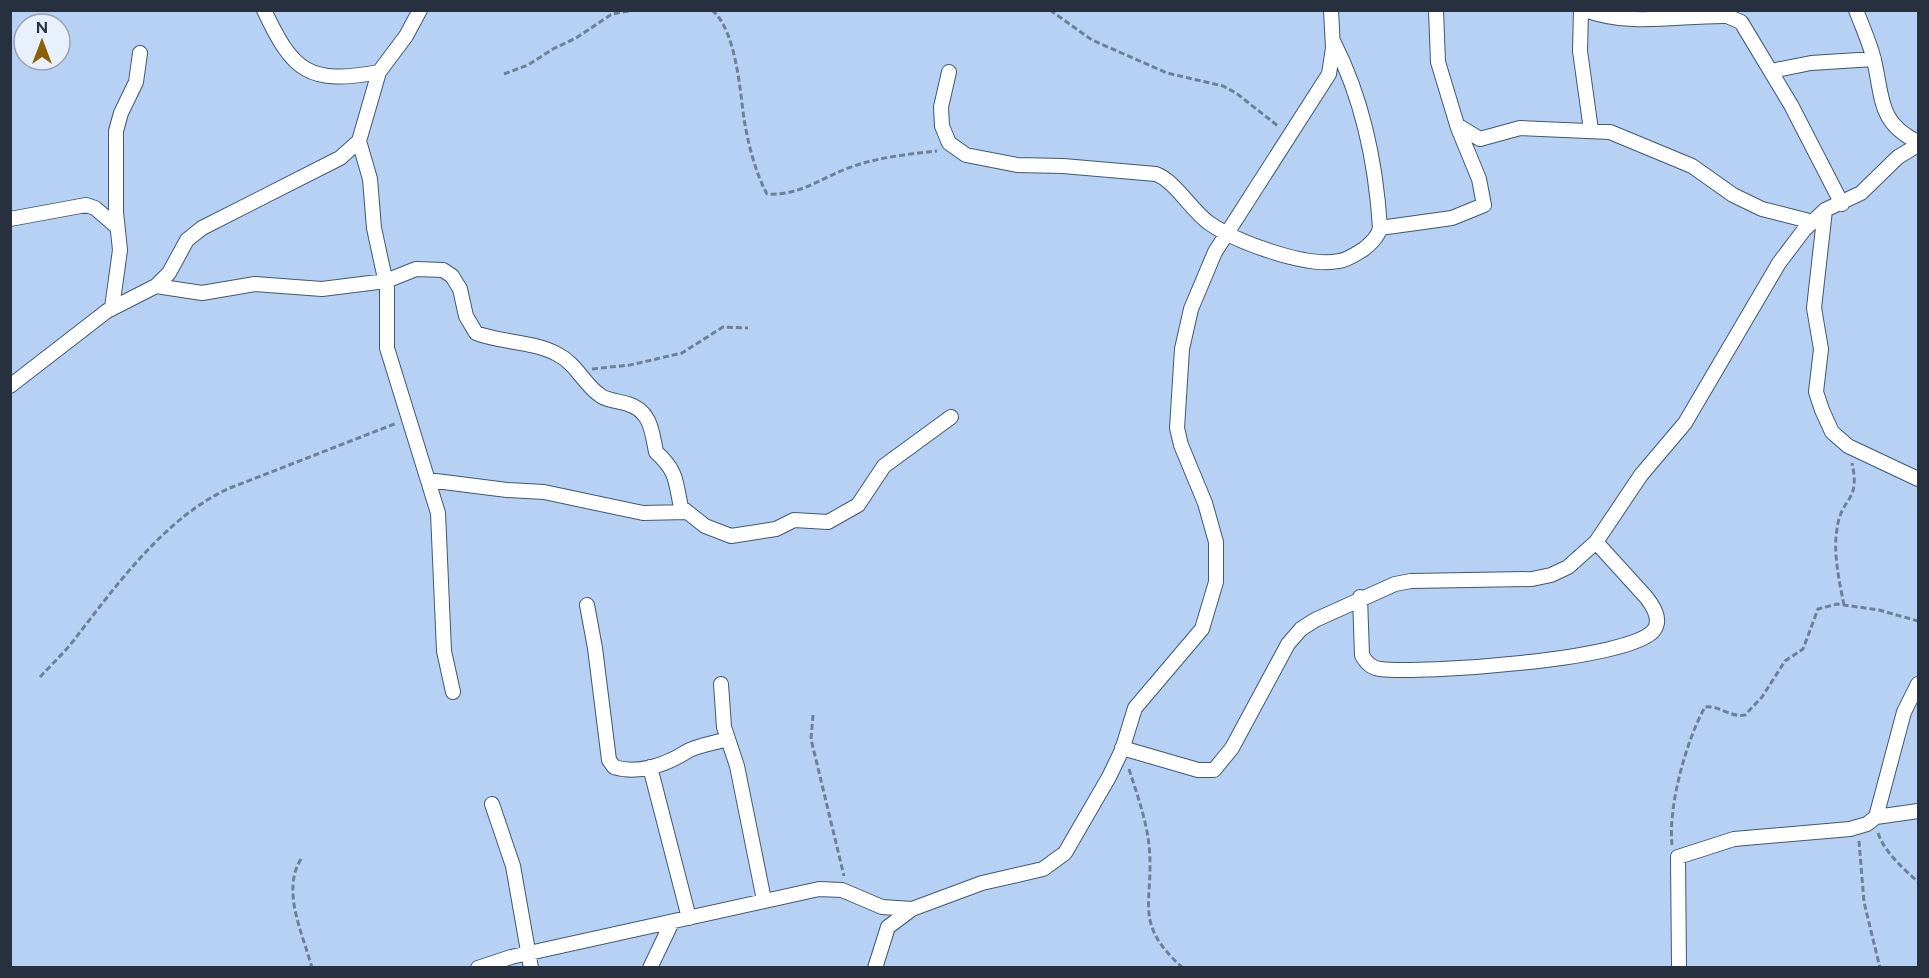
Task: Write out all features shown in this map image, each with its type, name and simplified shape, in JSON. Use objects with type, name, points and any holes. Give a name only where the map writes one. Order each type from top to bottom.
[{"type":"street","points":[[264,10],[285,53],[301,66],[329,76],[357,76],[379,72]]},
{"type":"street","points":[[10,386],[112,309],[156,286],[169,273],[187,240],[202,228],[340,158],[359,141],[379,72],[406,36],[420,10]]},
{"type":"street","points":[[875,968],[888,927],[912,909],[982,883],[1022,875],[1052,864],[1071,844],[1122,749],[1135,708],[1202,629],[1216,582],[1214,532],[1179,438],[1177,413],[1182,348],[1191,309],[1215,252],[1329,74],[1333,39],[1331,10]]},
{"type":"street","points":[[1380,228],[1452,218],[1483,206],[1479,179],[1457,124],[1438,62],[1436,10]]},
{"type":"street","points":[[1591,130],[1581,62],[1583,10],[1609,17],[1727,16],[1740,22],[1771,71],[1842,204]]},
{"type":"street","points":[[1122,749],[1198,770],[1209,771],[1218,768],[1232,748],[1294,636],[1316,620],[1360,597],[1402,582],[1503,580],[1551,575],[1568,567],[1596,542],[1636,482],[1685,423],[1779,263],[1825,210],[1842,204],[1867,189],[1898,157],[1918,144],[1897,130],[1885,112],[1874,58],[1856,10]]},
{"type":"street","points":[[950,72],[941,107],[942,126],[946,139],[974,159],[1017,165],[1063,166],[1156,174],[1166,179],[1208,222],[1227,235],[1262,249],[1288,256],[1335,262],[1364,249],[1376,237],[1380,228],[1377,182],[1360,107],[1333,39]]},
{"type":"street","points":[[112,309],[120,250],[117,227],[116,131],[121,113],[136,82],[140,54]]},
{"type":"street","points":[[1771,71],[1811,63],[1874,58]]},
{"type":"street","points":[[1457,124],[1480,139],[1520,128],[1614,133],[1692,166],[1732,195],[1762,209],[1813,222]]},
{"type":"street","points":[[359,141],[370,179],[374,228],[386,281],[387,345],[441,527],[442,624],[453,692]]},
{"type":"street","points":[[10,219],[86,205],[95,208],[117,227]]},
{"type":"street","points":[[1825,210],[1814,308],[1821,349],[1816,392],[1828,426],[1836,437],[1848,446],[1918,479]]},
{"type":"street","points":[[156,286],[202,293],[255,284],[322,289],[386,281],[412,270],[443,270],[452,276],[460,289],[466,316],[476,333],[537,346],[557,354],[602,396],[635,407],[649,420],[656,452],[673,469],[680,506],[705,526],[731,536],[776,528],[794,520],[828,522],[858,505],[889,461],[951,417]]},
{"type":"street","points":[[428,480],[507,490],[544,492],[643,513],[686,512]]},
{"type":"street","points":[[1360,597],[1362,656],[1377,668],[1406,670],[1563,659],[1608,650],[1645,638],[1653,632],[1657,618],[1646,597],[1596,542]]},
{"type":"street","points":[[587,605],[596,648],[609,760],[616,768],[650,767],[675,760],[688,751],[728,739]]},
{"type":"street","points":[[722,684],[722,709],[728,739],[740,777],[764,900]]},
{"type":"street","points":[[1876,817],[1904,712],[1918,684]]},
{"type":"street","points":[[650,767],[689,918]]},
{"type":"street","points":[[492,804],[513,866],[530,960]]},
{"type":"street","points":[[1679,968],[1677,858],[1682,854],[1734,839],[1857,827],[1876,817],[1918,811]]},
{"type":"street","points":[[478,968],[530,960],[672,922],[819,889],[848,892],[882,907],[912,909]]},
{"type":"street","points":[[650,968],[672,922]]},
{"type":"path","points":[[504,74],[528,65],[576,38],[612,14],[635,10]]},
{"type":"path","points":[[712,10],[717,15],[730,45],[742,90],[747,129],[766,194],[797,190],[865,163],[914,153],[957,149]]},
{"type":"path","points":[[1050,10],[1092,40],[1167,73],[1222,86],[1236,93],[1290,136]]},
{"type":"path","points":[[583,376],[595,368],[630,365],[682,353],[723,327],[748,328]]},
{"type":"path","points":[[40,678],[73,642],[134,564],[209,500],[230,488],[410,418]]},
{"type":"path","points":[[1844,605],[1836,545],[1841,514],[1853,495],[1856,484],[1848,446]]},
{"type":"path","points":[[1677,858],[1670,828],[1672,808],[1690,737],[1704,708],[1709,706],[1737,716],[1745,715],[1762,697],[1785,660],[1803,649],[1818,609],[1828,605],[1844,605],[1879,610],[1918,621]]},
{"type":"path","points":[[813,715],[811,739],[848,892]]},
{"type":"path","points":[[1122,749],[1146,824],[1149,848],[1148,908],[1152,931],[1160,945],[1183,968]]},
{"type":"path","points":[[1876,817],[1881,843],[1918,882]]},
{"type":"path","points":[[1857,827],[1864,902],[1880,968]]},
{"type":"path","points":[[302,859],[293,873],[292,891],[312,968]]}]
